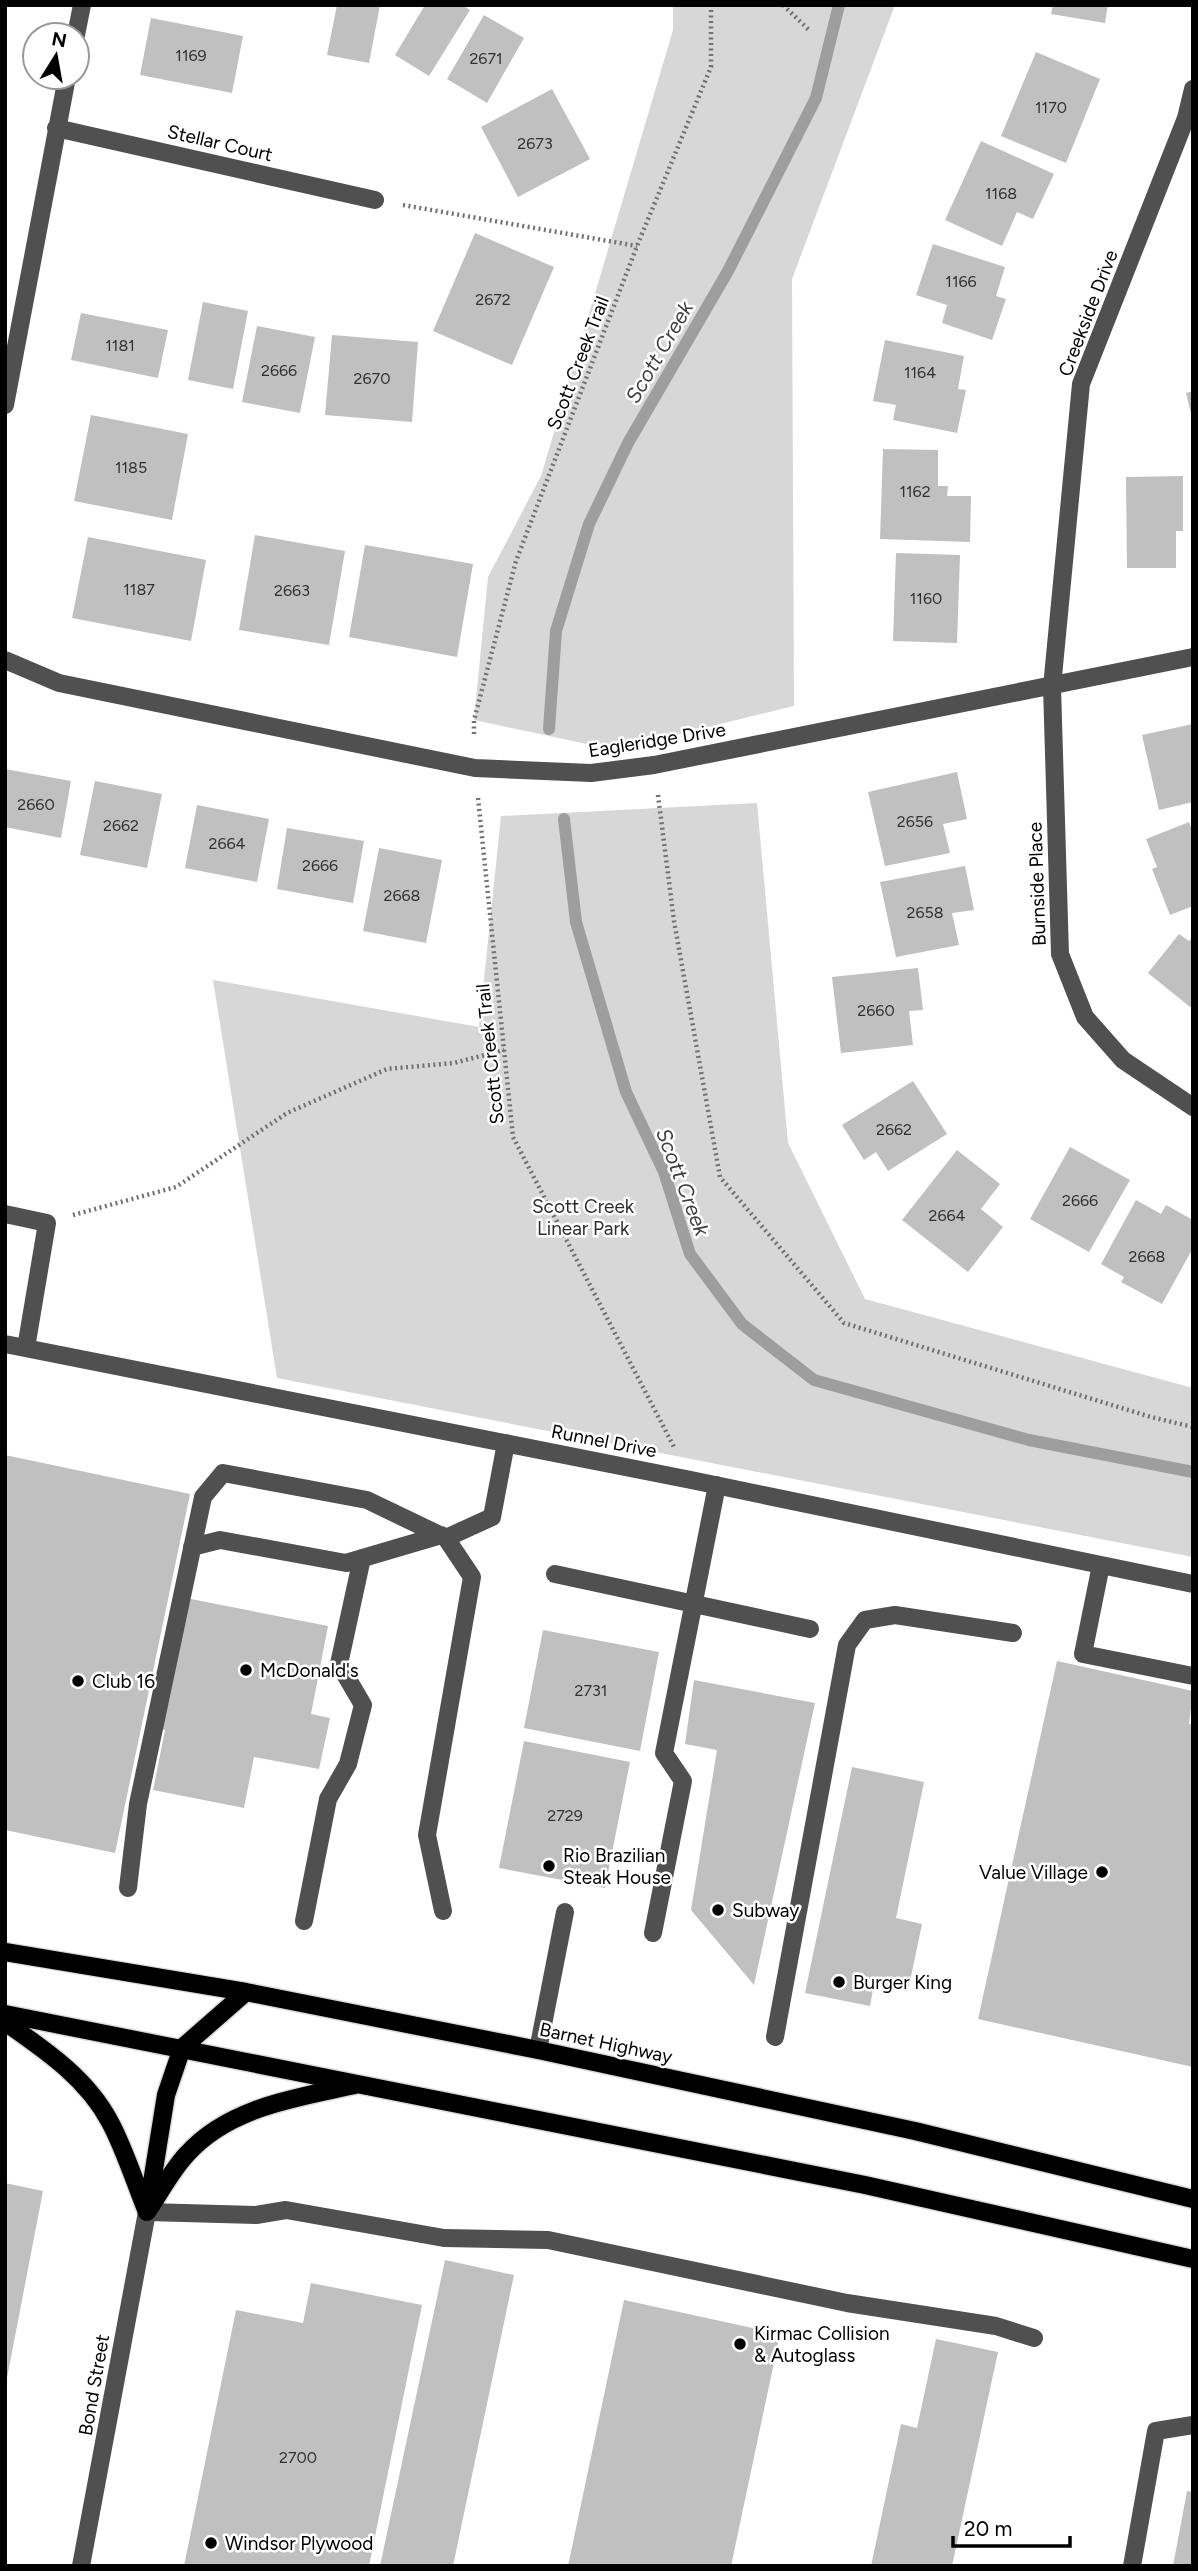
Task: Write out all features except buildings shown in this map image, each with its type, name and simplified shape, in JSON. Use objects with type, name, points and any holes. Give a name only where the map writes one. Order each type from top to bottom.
[{"type":"main road","name":"Barnet Highway","points":[[5,1952],[246,1992],[538,2050],[915,2131],[1193,2199]]},
{"type":"main road","points":[[147,2212],[166,2095],[182,2048],[246,1992]]},
{"type":"main road","points":[[5,2014],[865,2185],[1193,2259]]},
{"type":"main road","points":[[5,2022],[58,2058],[96,2100],[111,2122],[147,2212]]},
{"type":"main road","points":[[147,2212],[187,2154],[220,2126],[265,2107],[362,2084]]},
{"type":"street","name":"Creekside Drive","points":[[1052,687],[1081,384],[1186,118],[1193,89]]},
{"type":"street","points":[[5,405],[64,91]]},
{"type":"street","name":"Stellar Court","points":[[56,128],[375,200]]},
{"type":"street","name":"Eagleridge Drive","points":[[5,660],[59,683],[475,768],[591,773],[654,765],[1193,657]]},
{"type":"street","name":"Burnside Place","points":[[1052,687],[1060,954],[1085,1017],[1123,1060],[1193,1107]]},
{"type":"street","points":[[5,1214],[47,1223],[26,1348]]},
{"type":"street","name":"Runnel Drive","points":[[5,1343],[691,1479],[1193,1584]]},
{"type":"street","points":[[192,1547],[220,1540],[346,1563],[444,1537],[492,1517],[506,1443]]},
{"type":"street","points":[[128,1888],[138,1804],[203,1497],[223,1474],[367,1500],[444,1537],[472,1577],[427,1835],[443,1911]]},
{"type":"street","points":[[653,1933],[683,1781],[664,1753],[717,1485]]},
{"type":"street","points":[[304,1921],[328,1799],[348,1764],[363,1705],[340,1664],[362,1558]]},
{"type":"street","points":[[1101,1565],[1083,1654],[1193,1676]]},
{"type":"street","points":[[555,1574],[810,1629]]},
{"type":"street","points":[[775,2037],[847,1645],[865,1620],[895,1615],[1013,1633]]},
{"type":"street","points":[[538,2050],[565,1912]]},
{"type":"street","points":[[147,2212],[256,2215],[286,2210],[444,2238],[548,2240],[847,2303],[996,2326],[1034,2338]]},
{"type":"street","name":"Bond Street","points":[[80,2566],[147,2212]]},
{"type":"street","points":[[1132,2566],[1156,2431],[1193,2425]]},
{"type":"path","name":"Scott Creek Trail","points":[[474,734],[474,720],[516,561],[637,246],[712,67],[711,5]]},
{"type":"path","points":[[783,5],[810,31]]},
{"type":"path","points":[[375,200],[637,246]]},
{"type":"path","name":"Scott Creek Trail","points":[[478,793],[513,1137],[691,1479]]},
{"type":"path","points":[[658,795],[674,921],[720,1177],[844,1323],[1152,1417],[1193,1427]]},
{"type":"path","points":[[47,1223],[176,1186],[287,1113],[387,1069],[454,1063],[504,1050]]},
{"type":"green space","points":[[673,5],[895,5],[792,279],[794,706],[615,750],[474,720],[488,577],[541,476],[673,30]]},
{"type":"green space","name":"Scott Creek Linear Park","points":[[757,803],[788,1143],[865,1299],[1193,1388],[1193,1557],[277,1378],[213,980],[479,1027],[501,816]]},
{"type":"waterway","name":"Scott Creek","points":[[549,729],[556,631],[589,524],[628,443],[728,271],[816,98],[839,5]]},
{"type":"waterway","name":"Scott Creek","points":[[564,819],[576,922],[626,1092],[664,1172],[690,1254],[742,1324],[814,1380],[1029,1440],[1193,1472]]},
{"type":"place","name":"McDonald's","points":[[246,1670]]},
{"type":"place","name":"Club 16","points":[[78,1681]]},
{"type":"place","name":"Rio Brazilian Steak House","points":[[549,1866]]},
{"type":"place","name":"Value Village","points":[[1102,1872]]},
{"type":"place","name":"Subway","points":[[718,1910]]},
{"type":"place","name":"Burger King","points":[[839,1982]]},
{"type":"place","name":"Kirmac Collision & Autoglass","points":[[740,2344]]},
{"type":"place","name":"Windsor Plywood","points":[[211,2543]]}]
